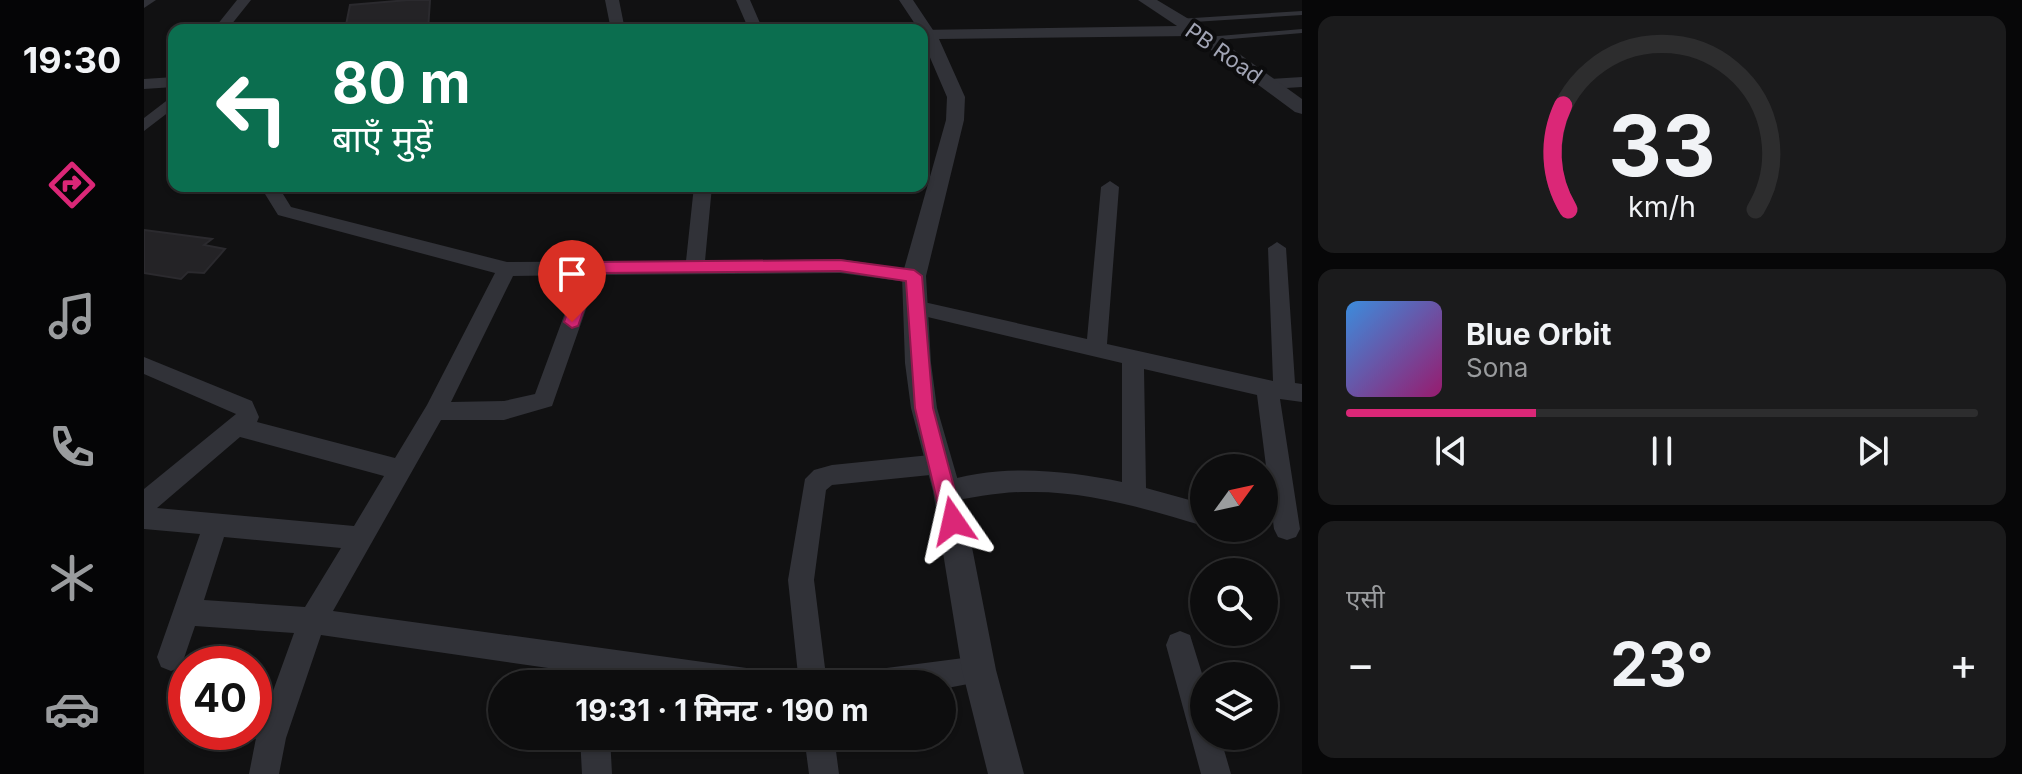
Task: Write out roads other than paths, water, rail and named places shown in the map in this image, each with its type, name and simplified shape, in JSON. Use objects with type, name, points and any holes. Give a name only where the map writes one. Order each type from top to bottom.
[{"type":"street","points":[[144,4],[149,0]]},
{"type":"street","points":[[225,24],[244,0]]},
{"type":"street","points":[[612,0],[617,24]]},
{"type":"street","points":[[743,0],[753,24]]},
{"type":"street","points":[[906,0],[919,24]]},
{"type":"street","name":"PB Road","points":[[1146,0],[1202,35],[1302,108]]},
{"type":"street","points":[[928,34],[1202,35]]},
{"type":"street","points":[[928,40],[956,97],[955,120],[914,276],[924,408],[947,491],[979,670],[1006,774]]},
{"type":"street","points":[[144,84],[168,82]]},
{"type":"street","points":[[1269,84],[1302,82]]},
{"type":"street","points":[[144,126],[168,105]]},
{"type":"street","points":[[1096,351],[1110,187]]},
{"type":"street","points":[[274,192],[284,211],[507,269],[840,266],[914,276]]},
{"type":"street","points":[[695,266],[702,192]]},
{"type":"street","points":[[1277,248],[1284,391],[1284,528]]},
{"type":"street","points":[[435,411],[501,412],[525,408],[544,400],[591,268]]},
{"type":"street","points":[[264,774],[271,738],[312,621],[435,411],[507,269]]},
{"type":"street","points":[[915,307],[1096,351],[1284,391]]},
{"type":"street","points":[[1133,359],[1134,495]]},
{"type":"street","points":[[144,365],[244,407],[248,417],[144,504]]},
{"type":"street","points":[[238,427],[400,470]]},
{"type":"street","points":[[811,670],[801,580],[814,486],[822,477],[832,475],[940,464]]},
{"type":"street","points":[[947,491],[1009,482],[1067,483],[1134,495],[1190,511]]},
{"type":"street","points":[[144,518],[360,538]]},
{"type":"street","points":[[175,646],[216,524]]},
{"type":"street","points":[[186,612],[312,621],[579,670]]},
{"type":"street","points":[[1180,645],[1190,681]]},
{"type":"street","points":[[956,673],[979,670]]},
{"type":"street","points":[[596,750],[597,774]]},
{"type":"street","points":[[821,750],[824,774]]},
{"type":"street","points":[[1209,750],[1216,774]]},
{"type":"lane","points":[[1178,21],[1302,13]]},
{"type":"lane","points":[[1202,35],[1302,31]]}]
